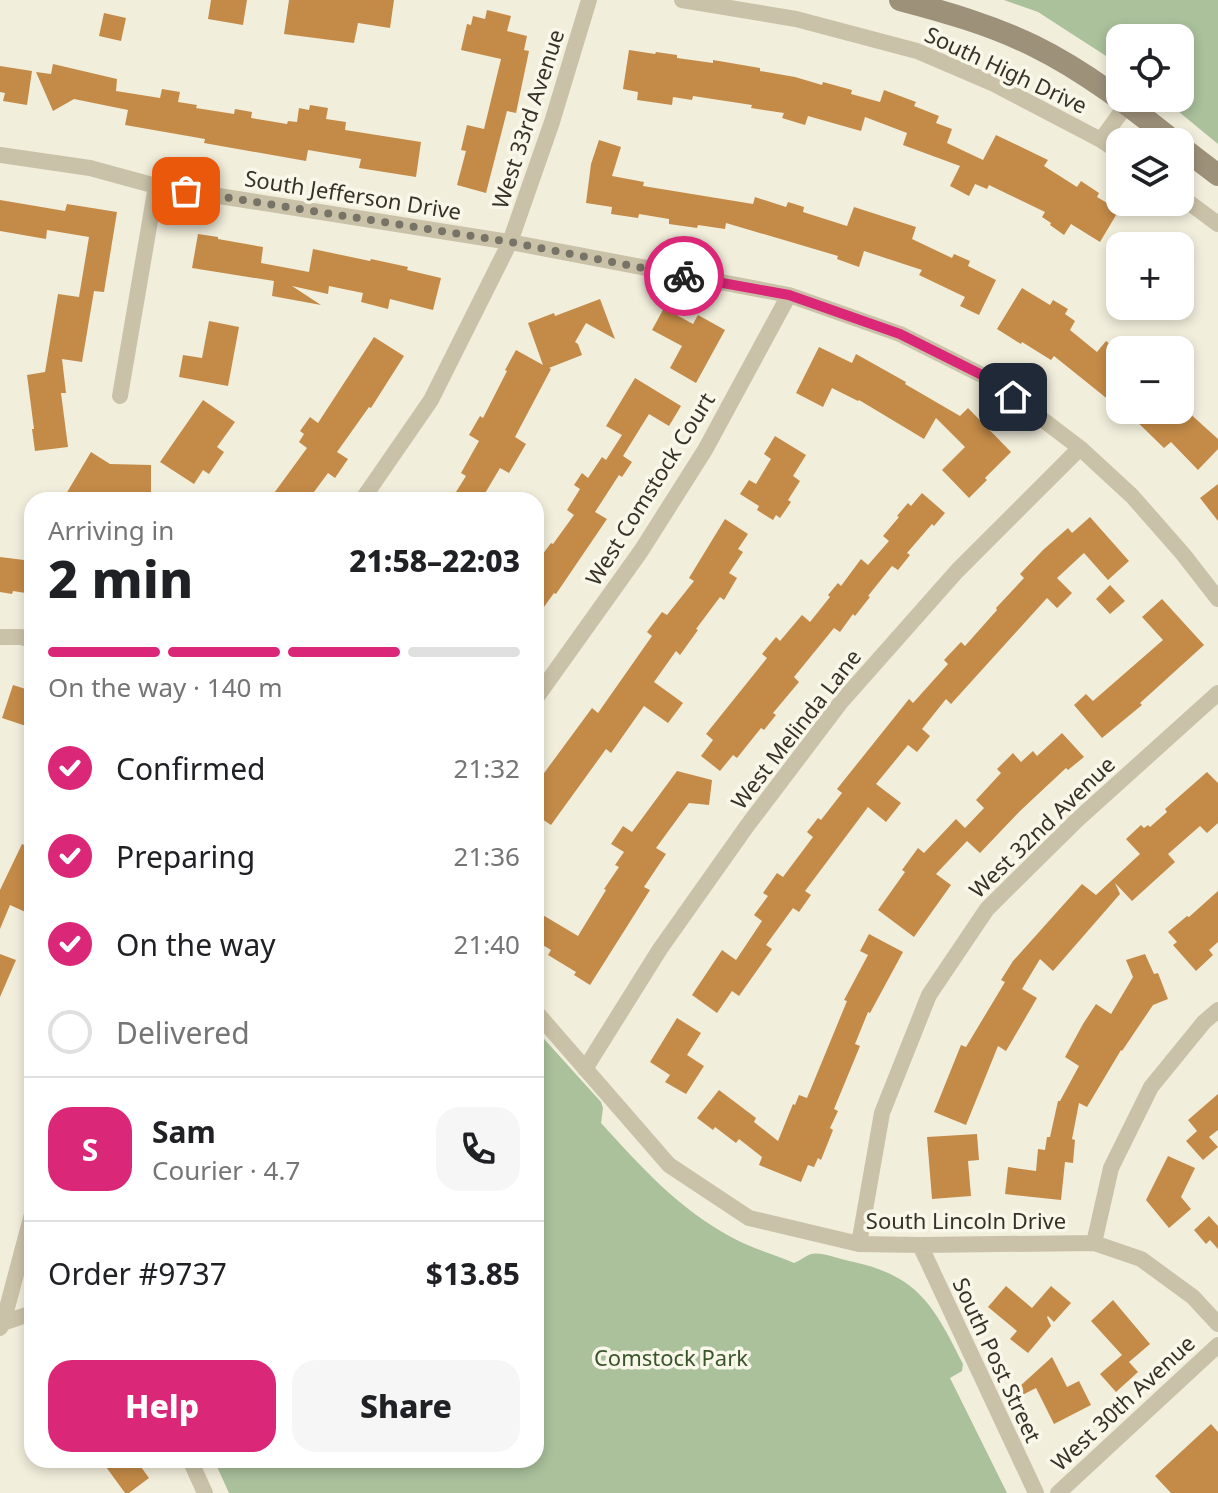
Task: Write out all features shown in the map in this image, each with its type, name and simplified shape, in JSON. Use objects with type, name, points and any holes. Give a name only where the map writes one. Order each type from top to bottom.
[{"type":"main road","points":[[900,0],[969,19],[1035,46],[1106,90]]},
{"type":"main road","points":[[1137,112],[1158,128]]},
{"type":"main road","points":[[1194,156],[1218,175]]},
{"type":"street","name":"West 33rd Avenue","points":[[368,492],[431,400],[510,242],[552,122],[589,0]]},
{"type":"street","name":"South High Drive","points":[[682,0],[796,19],[917,51],[994,84],[1106,143]]},
{"type":"street","points":[[1101,140],[1121,112]]},
{"type":"street","name":"South Jefferson Drive","points":[[0,155],[90,168],[156,186],[510,242],[789,295],[900,334],[988,378],[1080,448],[1132,496],[1218,599]]},
{"type":"street","points":[[120,396],[156,186]]},
{"type":"street","points":[[1194,206],[1218,224]]},
{"type":"street","name":"West Comstock Court","points":[[544,687],[641,551],[705,450],[789,295]]},
{"type":"street","name":"West Melinda Lane","points":[[585,1069],[669,937],[747,826],[841,702],[957,571],[1080,448]]},
{"type":"street","points":[[0,637],[24,638]]},
{"type":"street","name":"West 32nd Avenue","points":[[859,1244],[882,1113],[929,995],[987,909],[1077,820],[1218,693]]},
{"type":"street","points":[[1094,1243],[1111,1168],[1151,1087],[1204,1022],[1218,1010]]},
{"type":"street","name":"South Lincoln Drive","points":[[544,1021],[669,1165],[749,1218],[859,1244],[1094,1243],[1141,1259],[1193,1297],[1218,1324]]},
{"type":"street","points":[[2,1325],[24,1244]]},
{"type":"street","name":"South Post Street","points":[[920,1245],[1036,1493]]},
{"type":"street","points":[[13,1285],[24,1286]]},
{"type":"street","points":[[2,1325],[24,1316]]},
{"type":"street","name":"West 30th Avenue","points":[[1058,1493],[1218,1345]]},
{"type":"street","points":[[194,1468],[205,1493]]},
{"type":"green space","points":[[1004,0],[1218,0],[1218,144],[1179,112],[1194,112],[1194,24],[1106,24],[1106,56],[1038,12]]},
{"type":"green space","name":"Comstock Park","points":[[544,1039],[601,1102],[601,1123],[661,1186],[712,1226],[746,1244],[794,1263],[811,1254],[820,1254],[876,1268],[895,1276],[922,1297],[943,1326],[963,1364],[962,1371],[950,1378],[1007,1493],[229,1493],[218,1468],[544,1468]]},
{"type":"building","points":[[211,0],[247,0],[243,25],[208,19]]},
{"type":"building","points":[[289,0],[394,0],[390,28],[358,23],[354,43],[284,34]]},
{"type":"building","points":[[487,10],[511,16],[507,31],[527,36],[524,50],[529,51],[516,113],[507,111],[486,193],[457,185],[466,151],[461,150],[467,125],[484,129],[501,59],[461,50],[467,24],[471,25],[473,16],[485,19]]},
{"type":"building","points":[[104,13],[126,18],[121,41],[99,36]]},
{"type":"building","points":[[629,50],[760,68],[760,71],[852,90],[851,94],[880,102],[884,90],[916,102],[914,106],[939,116],[936,123],[952,129],[947,143],[983,160],[996,135],[1048,160],[1044,166],[1077,187],[1081,181],[1099,193],[1097,197],[1106,202],[1106,216],[1115,216],[1100,242],[1071,224],[1064,235],[1042,217],[1045,212],[989,185],[987,189],[975,184],[969,196],[950,186],[960,166],[903,145],[907,133],[865,117],[861,131],[808,116],[805,125],[782,118],[784,113],[751,108],[752,105],[693,96],[692,100],[673,97],[672,105],[637,100],[638,92],[623,89]]},
{"type":"building","points":[[53,64],[117,79],[116,91],[160,98],[162,89],[180,92],[178,102],[197,105],[196,108],[234,114],[235,109],[252,112],[251,118],[287,124],[288,121],[297,122],[299,108],[309,110],[310,105],[328,108],[326,119],[346,122],[345,130],[421,142],[416,177],[359,168],[361,159],[308,150],[306,161],[125,125],[128,110],[74,99],[53,111],[36,72],[51,74]]},
{"type":"building","points":[[0,66],[32,71],[27,105],[3,101],[5,93],[0,92]]},
{"type":"building","points":[[599,140],[621,147],[612,176],[644,182],[643,186],[753,204],[755,197],[786,207],[788,202],[804,207],[803,212],[847,226],[854,207],[916,227],[912,239],[952,258],[954,254],[970,261],[968,266],[996,280],[979,315],[960,306],[965,297],[919,275],[922,270],[864,251],[859,267],[837,259],[838,256],[726,223],[725,229],[698,225],[697,228],[669,224],[669,219],[639,214],[638,218],[611,214],[612,207],[586,203],[591,164]]},
{"type":"building","points":[[0,200],[65,211],[67,204],[117,212],[104,292],[94,291],[82,362],[62,359],[66,393],[61,393],[68,447],[35,451],[27,375],[45,372],[58,294],[79,297],[89,237],[47,230],[46,239],[0,231]]},
{"type":"building","points":[[198,234],[263,247],[261,263],[309,272],[313,249],[408,267],[407,270],[441,278],[433,310],[390,299],[388,309],[361,302],[363,293],[329,286],[328,294],[292,286],[321,305],[272,296],[274,281],[192,268]]},
{"type":"building","points":[[1022,288],[1050,305],[1053,300],[1068,309],[1065,314],[1075,321],[1070,330],[1097,352],[1106,341],[1106,398],[1054,356],[1051,360],[997,329]]},
{"type":"building","points":[[600,299],[615,339],[586,323],[575,342],[582,355],[549,368],[515,437],[526,444],[509,473],[500,468],[486,492],[456,492],[466,476],[461,473],[479,441],[469,435],[480,416],[483,418],[516,350],[543,365],[528,323],[554,313],[555,316]]},
{"type":"building","points":[[664,308],[693,324],[698,315],[725,330],[696,383],[670,368],[682,346],[652,330]]},
{"type":"building","points":[[209,321],[239,327],[228,386],[179,377],[183,355],[202,358]]},
{"type":"building","points":[[374,337],[404,356],[371,408],[337,452],[348,459],[335,478],[328,473],[314,492],[275,492],[307,448],[299,442],[304,434],[300,431],[310,417],[318,423]]},
{"type":"building","points":[[819,347],[852,363],[856,354],[960,416],[968,408],[1011,452],[969,498],[942,470],[965,447],[936,418],[924,439],[859,400],[832,388],[823,407],[796,393]]},
{"type":"building","points":[[635,378],[681,406],[669,426],[649,414],[623,456],[632,462],[622,477],[619,475],[595,512],[607,519],[544,607],[544,552],[574,515],[567,510],[580,489],[574,485],[582,473],[588,478],[602,457],[606,460],[622,435],[606,426]]},
{"type":"building","points":[[203,400],[235,422],[217,447],[224,452],[209,474],[203,470],[194,484],[160,462]]},
{"type":"building","points":[[1194,417],[1218,439],[1218,449],[1198,470],[1171,442],[1164,448],[1139,424],[1194,424]]},
{"type":"building","points":[[775,436],[806,455],[793,476],[800,481],[788,500],[791,502],[780,518],[776,515],[773,520],[740,494],[749,480],[756,484],[771,459],[764,454]]},
{"type":"building","points":[[91,452],[110,464],[151,465],[151,492],[67,492]]},
{"type":"building","points":[[1218,484],[1218,521],[1200,498]]},
{"type":"building","points":[[922,493],[945,513],[907,553],[910,555],[898,570],[892,566],[840,632],[834,628],[794,677],[799,682],[773,713],[776,715],[737,758],[733,755],[720,771],[701,756],[713,740],[706,734],[767,658],[762,654],[776,637],[780,641],[802,615],[810,622],[830,597],[828,595],[838,583],[841,586],[861,559],[868,565],[889,541],[883,536],[897,516]]},
{"type":"building","points":[[1090,517],[1129,561],[1108,580],[1084,553],[1057,578],[1072,593],[1057,608],[1047,598],[951,704],[946,699],[922,729],[930,736],[917,752],[908,745],[876,784],[901,803],[886,822],[868,807],[805,891],[811,895],[799,912],[793,908],[766,945],[772,949],[739,996],[732,991],[717,1013],[692,995],[722,950],[736,960],[762,921],[754,915],[768,896],[763,893],[777,873],[783,877],[813,837],[807,832],[818,818],[821,820],[842,793],[837,789],[909,699],[913,703],[948,664],[944,660],[961,642],[965,646],[1024,578],[1020,574],[1043,550],[1068,528],[1072,533]]},
{"type":"building","points":[[725,519],[748,534],[738,549],[743,552],[729,573],[737,578],[724,600],[720,597],[680,655],[676,651],[654,682],[683,703],[668,723],[644,706],[611,753],[606,749],[551,825],[544,820],[544,773],[592,708],[598,713],[652,636],[647,632],[662,612],[667,615],[694,581],[689,578]]},
{"type":"building","points":[[0,557],[24,560],[24,593],[0,592]]},
{"type":"building","points":[[1110,585],[1125,601],[1110,614],[1096,599]]},
{"type":"building","points":[[1162,599],[1204,645],[1140,703],[1142,705],[1102,738],[1074,705],[1086,694],[1093,701],[1163,640],[1142,617]]},
{"type":"building","points":[[13,685],[24,688],[24,725],[2,718]]},
{"type":"building","points":[[1062,733],[1084,757],[1068,770],[1066,768],[980,853],[967,841],[936,874],[951,885],[914,937],[878,910],[918,848],[924,853],[956,819],[965,828],[984,808],[976,800],[1001,773],[997,769],[1013,753],[1021,762],[1033,751],[1037,756]]},
{"type":"building","points":[[677,771],[712,780],[709,805],[689,803],[656,848],[666,854],[644,887],[650,890],[590,985],[574,975],[576,972],[548,955],[551,950],[544,946],[544,916],[578,936],[619,867],[615,865],[624,852],[611,844],[623,826],[632,832]]},
{"type":"building","points":[[1207,772],[1218,783],[1218,823],[1207,833],[1200,826],[1168,854],[1175,862],[1132,901],[1115,883],[1120,894],[1053,971],[1040,959],[1022,989],[1037,998],[1006,1051],[998,1046],[966,1125],[934,1112],[961,1045],[966,1047],[1005,982],[1001,980],[1013,961],[1082,884],[1096,895],[1140,854],[1126,839],[1141,825],[1150,827],[1167,812],[1165,809]]},
{"type":"building","points":[[24,845],[24,911],[10,905],[0,929],[0,890]]},
{"type":"building","points":[[1218,891],[1218,942],[1209,950],[1213,955],[1196,971],[1173,945],[1177,942],[1168,932]]},
{"type":"building","points":[[869,934],[903,952],[868,1012],[855,1044],[860,1046],[834,1109],[838,1111],[821,1160],[818,1158],[814,1167],[808,1165],[801,1182],[759,1165],[762,1157],[739,1139],[736,1143],[697,1118],[719,1090],[756,1118],[754,1122],[778,1141],[799,1095],[807,1098],[847,1001],[844,1000],[868,955],[860,951]]},
{"type":"building","points":[[0,954],[16,960],[0,997]]},
{"type":"building","points":[[1145,954],[1154,974],[1158,973],[1168,999],[1153,1005],[1121,1050],[1087,1107],[1079,1103],[1072,1139],[1075,1140],[1073,1163],[1065,1162],[1061,1200],[1005,1194],[1008,1167],[1036,1171],[1038,1149],[1045,1150],[1058,1101],[1079,1066],[1065,1057],[1083,1024],[1096,1004],[1111,1014],[1133,977],[1126,960]]},
{"type":"building","points":[[677,1018],[701,1033],[687,1055],[704,1066],[686,1094],[665,1082],[670,1075],[650,1062]]},
{"type":"building","points":[[1218,1094],[1218,1130],[1209,1137],[1218,1147],[1203,1160],[1186,1141],[1197,1131],[1188,1120]]},
{"type":"building","points":[[977,1134],[979,1160],[968,1161],[971,1196],[932,1199],[927,1137]]},
{"type":"building","points":[[1168,1156],[1195,1168],[1181,1197],[1191,1209],[1169,1228],[1146,1200]]},
{"type":"building","points":[[1209,1216],[1218,1226],[1218,1249],[1210,1240],[1206,1244],[1194,1230]]},
{"type":"building","points":[[1006,1286],[1032,1308],[1051,1286],[1071,1303],[1054,1322],[1047,1317],[1051,1326],[1028,1353],[1010,1339],[1017,1331],[988,1307]]},
{"type":"building","points":[[1113,1300],[1150,1344],[1129,1362],[1138,1372],[1116,1392],[1100,1374],[1122,1355],[1091,1321]]},
{"type":"building","points":[[1052,1357],[1067,1387],[1079,1381],[1091,1405],[1054,1424],[1036,1388],[1009,1402],[1006,1399]]},
{"type":"building","points":[[1211,1424],[1218,1432],[1218,1493],[1171,1493],[1155,1476]]},
{"type":"building","points":[[107,1468],[142,1468],[149,1478],[125,1493]]},
{"type":"way so far","points":[[186,191],[510,242],[684,276]]},
{"type":"route","points":[[684,276],[789,295],[900,334],[988,378],[1013,397]]}]
